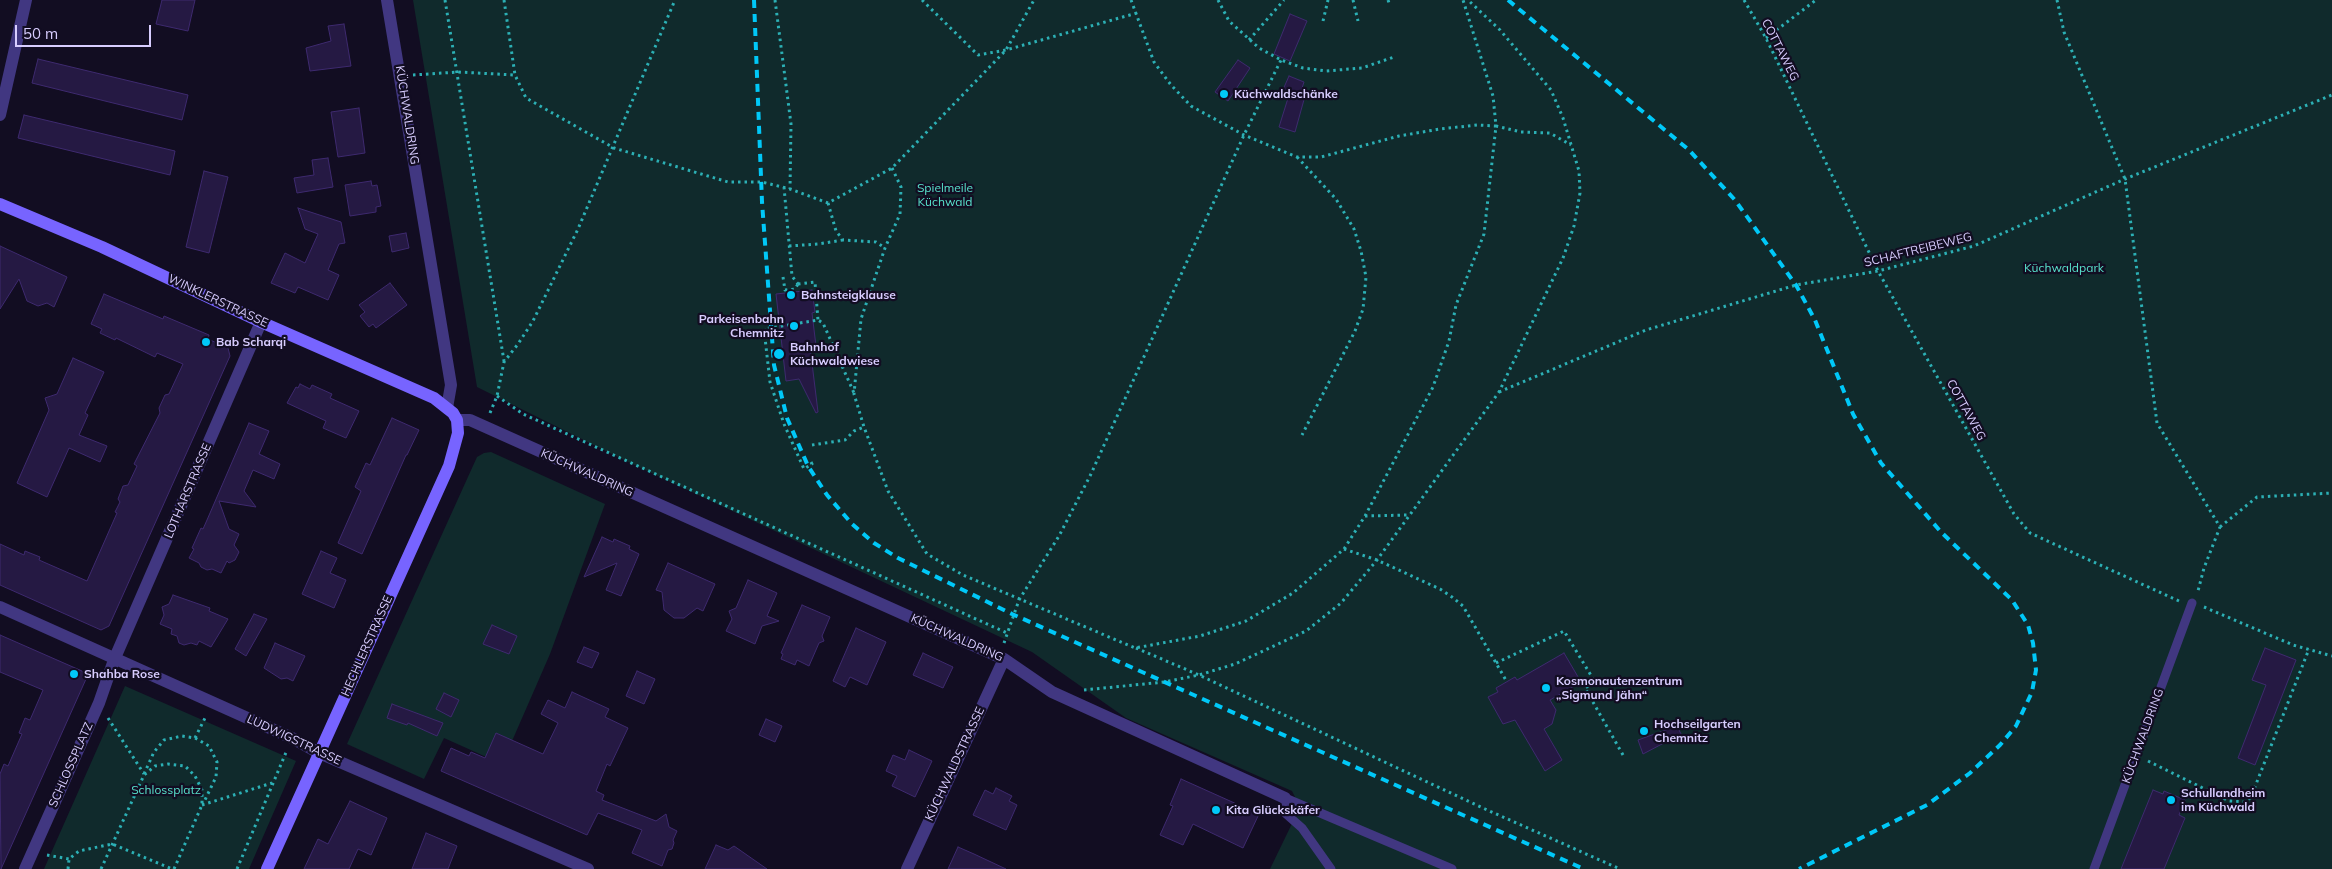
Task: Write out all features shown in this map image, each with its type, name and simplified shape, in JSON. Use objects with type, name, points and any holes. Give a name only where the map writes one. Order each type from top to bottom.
[{"type":"main road","name":"WINKLERSTRASSE","points":[[0,204],[102,247],[261,322],[401,382],[434,398],[453,413],[457,420]]},
{"type":"main road","name":"HECHLERSTRASSE","points":[[267,869],[449,466],[458,433],[457,420]]},
{"type":"street","points":[[0,115],[26,0]]},
{"type":"street","name":"KÜCHWALDRING","points":[[387,0],[401,75],[451,385],[447,408]]},
{"type":"street","name":"LOTHARSTRASSE","points":[[114,660],[261,322]]},
{"type":"street","name":"KÜCHWALDRING","points":[[457,420],[470,420],[1004,658],[1052,692],[1285,798]]},
{"type":"street","name":"LUDWIGSTRASSE","points":[[0,607],[114,660],[292,738],[319,753],[588,869]]},
{"type":"street","name":"KÜCHWALDSTRASSE","points":[[907,869],[1004,658]]},
{"type":"street","name":"SCHLOSSPLATZ","points":[[24,869],[99,703],[114,660]]},
{"type":"lane","name":"KÜCHWALDRING","points":[[2094,869],[2192,603]]},
{"type":"lane","name":"KÜCHWALDRING","points":[[1285,798],[1452,869]]},
{"type":"lane","points":[[1285,798],[1285,813],[1302,828],[1332,869]]},
{"type":"path","points":[[445,0],[504,362],[497,396],[485,427]]},
{"type":"path","points":[[504,0],[515,75],[526,98],[614,148],[728,182],[762,182],[784,187],[828,203],[892,168],[1006,50],[1034,0]]},
{"type":"path","points":[[504,362],[533,320],[578,229],[614,148],[675,0]]},
{"type":"path","points":[[775,0],[791,124],[790,189]]},
{"type":"path","points":[[922,0],[978,55],[1006,50],[1137,13]]},
{"type":"path","points":[[1131,0],[1154,62],[1171,85],[1191,106],[1244,134],[1297,157],[1321,157],[1398,136],[1477,125],[1496,126],[1521,132],[1550,133],[1570,145]]},
{"type":"path","points":[[1218,0],[1229,21],[1249,40],[1281,60],[1303,68],[1326,71],[1362,68],[1394,57]]},
{"type":"path","points":[[1249,40],[1284,0]]},
{"type":"path","points":[[1323,21],[1328,0]]},
{"type":"path","points":[[1353,0],[1358,21]]},
{"type":"path","points":[[1135,648],[1200,636],[1246,621],[1293,592],[1344,549],[1365,516],[1433,387],[1449,341],[1456,305],[1484,234],[1496,126],[1493,96],[1463,0]]},
{"type":"path","points":[[1080,690],[1164,682],[1199,675],[1235,664],[1306,632],[1341,603],[1377,560],[1499,392],[1563,258],[1574,226],[1580,193],[1579,170],[1563,118],[1551,90],[1500,30],[1468,0]]},
{"type":"path","name":"COTTAWEG","points":[[1744,0],[1766,38],[1878,271],[2014,514],[2030,533],[2176,601],[2192,603],[2293,645],[2332,656]]},
{"type":"path","points":[[1766,38],[1816,0]]},
{"type":"path","points":[[2057,0],[2064,32],[2125,179],[2158,423],[2220,527]]},
{"type":"path","points":[[1004,658],[1003,646],[1006,633],[1019,600],[1059,536],[1092,474],[1244,134],[1281,60]]},
{"type":"path","points":[[401,75],[458,72],[515,75]]},
{"type":"path","name":"SCHAFTREIBEWEG","points":[[1499,392],[1646,330],[1796,285],[1878,271],[1974,246],[2125,179],[2332,95]]},
{"type":"path","points":[[1297,157],[1336,199],[1354,229],[1366,277],[1363,309],[1355,331],[1302,435]]},
{"type":"path","points":[[854,394],[861,319],[885,248],[900,214],[902,187],[892,168]]},
{"type":"path","points":[[784,187],[792,276],[798,284]]},
{"type":"path","points":[[828,203],[836,231],[843,240]]},
{"type":"path","points":[[789,246],[843,240],[876,242],[885,248]]},
{"type":"path","points":[[792,276],[781,278],[785,290],[795,290],[798,284]]},
{"type":"path","points":[[798,284],[815,282],[818,320]]},
{"type":"path","points":[[811,462],[812,464],[804,469],[784,424],[770,382],[764,329],[818,320],[823,322],[854,394],[888,491],[927,554],[963,575],[1199,675],[1485,809],[1620,869]]},
{"type":"path","points":[[497,396],[523,414],[1006,633]]},
{"type":"path","points":[[812,445],[845,440],[854,431],[864,427]]},
{"type":"path","points":[[2192,603],[2198,594],[2204,568],[2220,527],[2258,497],[2332,493]]},
{"type":"path","points":[[1365,516],[1409,515]]},
{"type":"path","points":[[1344,549],[1377,560],[1440,589],[1463,606],[1507,682]]},
{"type":"path","points":[[1496,663],[1564,630],[1594,682],[1585,688],[1623,755]]},
{"type":"path","points":[[2136,756],[2229,801],[2245,802],[2255,791],[2309,649]]},
{"type":"path","points":[[195,738],[213,702]]},
{"type":"path","points":[[99,703],[144,775]]},
{"type":"path","points":[[68,869],[69,859],[79,851],[90,847],[112,844],[173,869],[216,777],[217,762],[209,746],[195,738],[182,736],[164,740],[154,752],[144,775],[112,844],[101,869]]},
{"type":"path","points":[[236,869],[292,738]]},
{"type":"path","points":[[144,775],[155,766],[168,764],[185,766],[196,776],[202,790],[202,805]]},
{"type":"path","points":[[202,805],[273,783]]},
{"type":"path","points":[[31,853],[69,859]]},
{"type":"green space","name":"Küchwaldpark","points":[[413,0],[2332,0],[2332,869],[1270,869],[1300,807],[1292,791],[1126,718],[1032,652],[624,460],[477,387]]},
{"type":"green space","points":[[491,452],[605,504],[550,654],[502,764],[444,738],[424,779],[347,744],[477,457]]},
{"type":"green space","name":"Schlossplatz","points":[[125,686],[296,761],[249,869],[44,869]]},
{"type":"building","points":[[162,0],[195,0],[188,31],[156,24]]},
{"type":"building","points":[[1290,14],[1307,21],[1290,61],[1274,54]]},
{"type":"building","points":[[344,24],[351,66],[310,71],[306,48],[331,41],[328,26]]},
{"type":"building","points":[[38,59],[188,95],[182,120],[32,83]]},
{"type":"building","points":[[1238,60],[1250,68],[1228,101],[1215,92]]},
{"type":"building","points":[[1289,76],[1304,82],[1300,94],[1305,96],[1295,132],[1279,127],[1289,95],[1282,92]]},
{"type":"building","points":[[359,108],[365,153],[338,157],[331,112]]},
{"type":"building","points":[[24,115],[175,151],[170,175],[18,138]]},
{"type":"building","points":[[328,158],[333,187],[297,193],[294,178],[314,175],[312,160]]},
{"type":"building","points":[[204,171],[228,177],[209,253],[186,247]]},
{"type":"building","points":[[371,181],[372,186],[377,185],[381,206],[376,207],[376,212],[350,216],[345,185]]},
{"type":"building","points":[[298,208],[341,222],[345,243],[339,244],[328,270],[339,275],[328,300],[298,287],[295,293],[271,283],[285,253],[305,263],[318,234],[305,229]]},
{"type":"building","points":[[406,233],[409,248],[392,252],[389,236]]},
{"type":"building","points":[[0,246],[67,277],[54,307],[47,303],[38,306],[27,301],[19,279],[0,309]]},
{"type":"building","points":[[390,283],[407,305],[376,328],[373,324],[369,327],[360,316],[365,312],[359,305]]},
{"type":"building","name":"Parkeisenbahn Chemnitz","points":[[812,290],[815,312],[812,313],[816,346],[810,347],[818,412],[816,413],[799,379],[786,381],[776,294]]},
{"type":"building","points":[[104,294],[163,319],[164,316],[209,335],[208,339],[228,348],[230,356],[109,626],[101,630],[0,585],[0,544],[24,555],[25,551],[40,557],[39,560],[87,581],[117,513],[115,512],[120,502],[118,499],[123,486],[128,485],[137,466],[134,464],[160,413],[159,408],[165,395],[169,394],[183,364],[157,353],[155,357],[116,338],[115,340],[100,333],[102,329],[91,324]]},
{"type":"building","points":[[73,358],[104,372],[85,413],[88,415],[79,435],[107,446],[100,462],[69,448],[47,497],[17,483],[49,410],[45,398],[57,394]]},
{"type":"building","points":[[300,384],[310,389],[312,385],[332,394],[330,398],[359,411],[346,438],[323,428],[326,421],[287,403],[296,387],[298,388]]},
{"type":"building","points":[[392,418],[419,430],[362,554],[338,543],[361,491],[355,487],[366,463],[370,465]]},
{"type":"building","points":[[249,423],[269,431],[259,454],[280,464],[274,479],[253,470],[244,491],[256,507],[219,501],[229,529],[239,534],[234,545],[239,552],[235,560],[229,563],[227,561],[221,573],[212,569],[207,570],[189,558]]},
{"type":"building","points":[[602,537],[613,542],[614,539],[630,546],[629,549],[639,554],[621,596],[606,590],[617,563],[584,577]]},
{"type":"building","points":[[321,551],[337,558],[330,573],[346,580],[334,608],[302,594]]},
{"type":"building","points":[[668,563],[715,584],[703,611],[697,608],[684,618],[674,618],[664,610],[662,592],[656,590]]},
{"type":"building","points":[[748,580],[777,593],[767,616],[779,621],[762,626],[755,644],[726,631],[732,619],[729,611],[736,608]]},
{"type":"building","points":[[173,595],[210,608],[209,611],[228,619],[211,647],[199,641],[197,645],[179,643],[177,636],[171,634],[172,629],[160,624],[164,615],[162,607],[169,604]]},
{"type":"building","points":[[802,605],[830,617],[822,636],[824,641],[819,643],[809,666],[797,660],[795,665],[781,659],[783,654],[781,653]]},
{"type":"building","points":[[254,614],[267,619],[246,656],[235,649]]},
{"type":"building","points":[[492,625],[517,636],[509,654],[483,644]]},
{"type":"building","points":[[856,628],[886,642],[867,685],[850,677],[845,687],[833,681]]},
{"type":"building","points":[[0,635],[82,671],[86,679],[1,869],[0,774],[4,764],[8,766],[22,734],[19,733],[25,718],[30,720],[43,690],[0,672]]},
{"type":"building","points":[[275,643],[305,656],[293,681],[287,678],[281,679],[264,668]]},
{"type":"building","points":[[584,647],[599,653],[592,668],[577,662]]},
{"type":"building","points":[[2265,648],[2296,660],[2255,765],[2238,758],[2266,685],[2252,680]]},
{"type":"building","points":[[923,653],[953,667],[943,688],[913,675]]},
{"type":"building","points":[[1564,653],[1581,682],[1550,700],[1556,710],[1552,724],[1544,729],[1562,760],[1545,771],[1515,720],[1503,724],[1488,697],[1498,692],[1496,688],[1515,677],[1517,680]]},
{"type":"building","points":[[637,671],[655,679],[644,704],[626,696]]},
{"type":"building","points":[[572,692],[609,709],[605,717],[628,728],[610,766],[607,764],[596,791],[604,795],[602,800],[656,821],[666,814],[669,827],[677,831],[672,849],[668,850],[662,866],[632,853],[642,830],[598,813],[587,835],[441,771],[451,748],[469,756],[471,752],[485,758],[496,733],[543,754],[558,723],[541,714],[548,700],[565,708]]},
{"type":"building","points":[[444,693],[459,700],[451,717],[436,709]]},
{"type":"building","points":[[392,704],[443,723],[437,736],[408,723],[407,725],[387,718]]},
{"type":"building","points":[[766,719],[782,726],[775,742],[759,735]]},
{"type":"building","points":[[1677,726],[1681,734],[1643,754],[1638,740]]},
{"type":"building","points":[[909,750],[932,761],[915,797],[892,786],[897,776],[886,771],[893,755],[905,760]]},
{"type":"building","name":"Kita Glückskäfer","points":[[1181,779],[1259,814],[1243,848],[1193,824],[1183,845],[1160,835],[1173,806],[1170,805]]},
{"type":"building","points":[[996,788],[1012,796],[1009,801],[1017,805],[1006,830],[973,815],[985,790],[993,794]]},
{"type":"building","points":[[2153,790],[2163,794],[2164,791],[2185,800],[2179,815],[2185,818],[2164,869],[2121,869]]},
{"type":"building","points":[[350,801],[387,818],[371,855],[358,849],[349,869],[304,869],[318,839],[328,844]]},
{"type":"building","points":[[426,833],[457,846],[448,869],[412,869]]},
{"type":"building","points":[[716,845],[728,850],[734,846],[767,869],[705,869]]},
{"type":"building","points":[[958,847],[974,854],[1006,869],[948,869]]},
{"type":"railway","points":[[754,0],[762,202],[774,365],[787,418],[808,466],[827,495],[852,524],[874,543],[898,558],[1012,614],[1584,869]]},
{"type":"railway","points":[[1508,0],[1689,150],[1735,200],[1796,285],[1815,320],[1853,414],[1881,463],[1941,532],[2012,600],[2028,625],[2033,643],[2036,670],[2032,692],[2016,726],[2000,745],[1970,773],[1927,805],[1799,869]]},
{"type":"place","name":"Küchwaldschänke","points":[[1224,94]]},
{"type":"place","name":"Bahnsteigklause","points":[[791,295]]},
{"type":"place","name":"Parkeisenbahn Chemnitz","points":[[794,326]]},
{"type":"place","name":"Bab Scharqi","points":[[206,342]]},
{"type":"place","name":"Bahnhof Küchwaldwiese","points":[[779,354]]},
{"type":"place","name":"Shahba Rose","points":[[74,674]]},
{"type":"place","name":"Kosmonautenzentrum „Sigmund Jähn“","points":[[1546,688]]},
{"type":"place","name":"Hochseilgarten Chemnitz","points":[[1644,731]]},
{"type":"place","name":"Schullandheim im Küchwald","points":[[2171,800]]},
{"type":"place","name":"Kita Glückskäfer","points":[[1216,810]]},
{"type":"park label","name":"Spielmeile Küchwald","points":[[945,195]]}]
